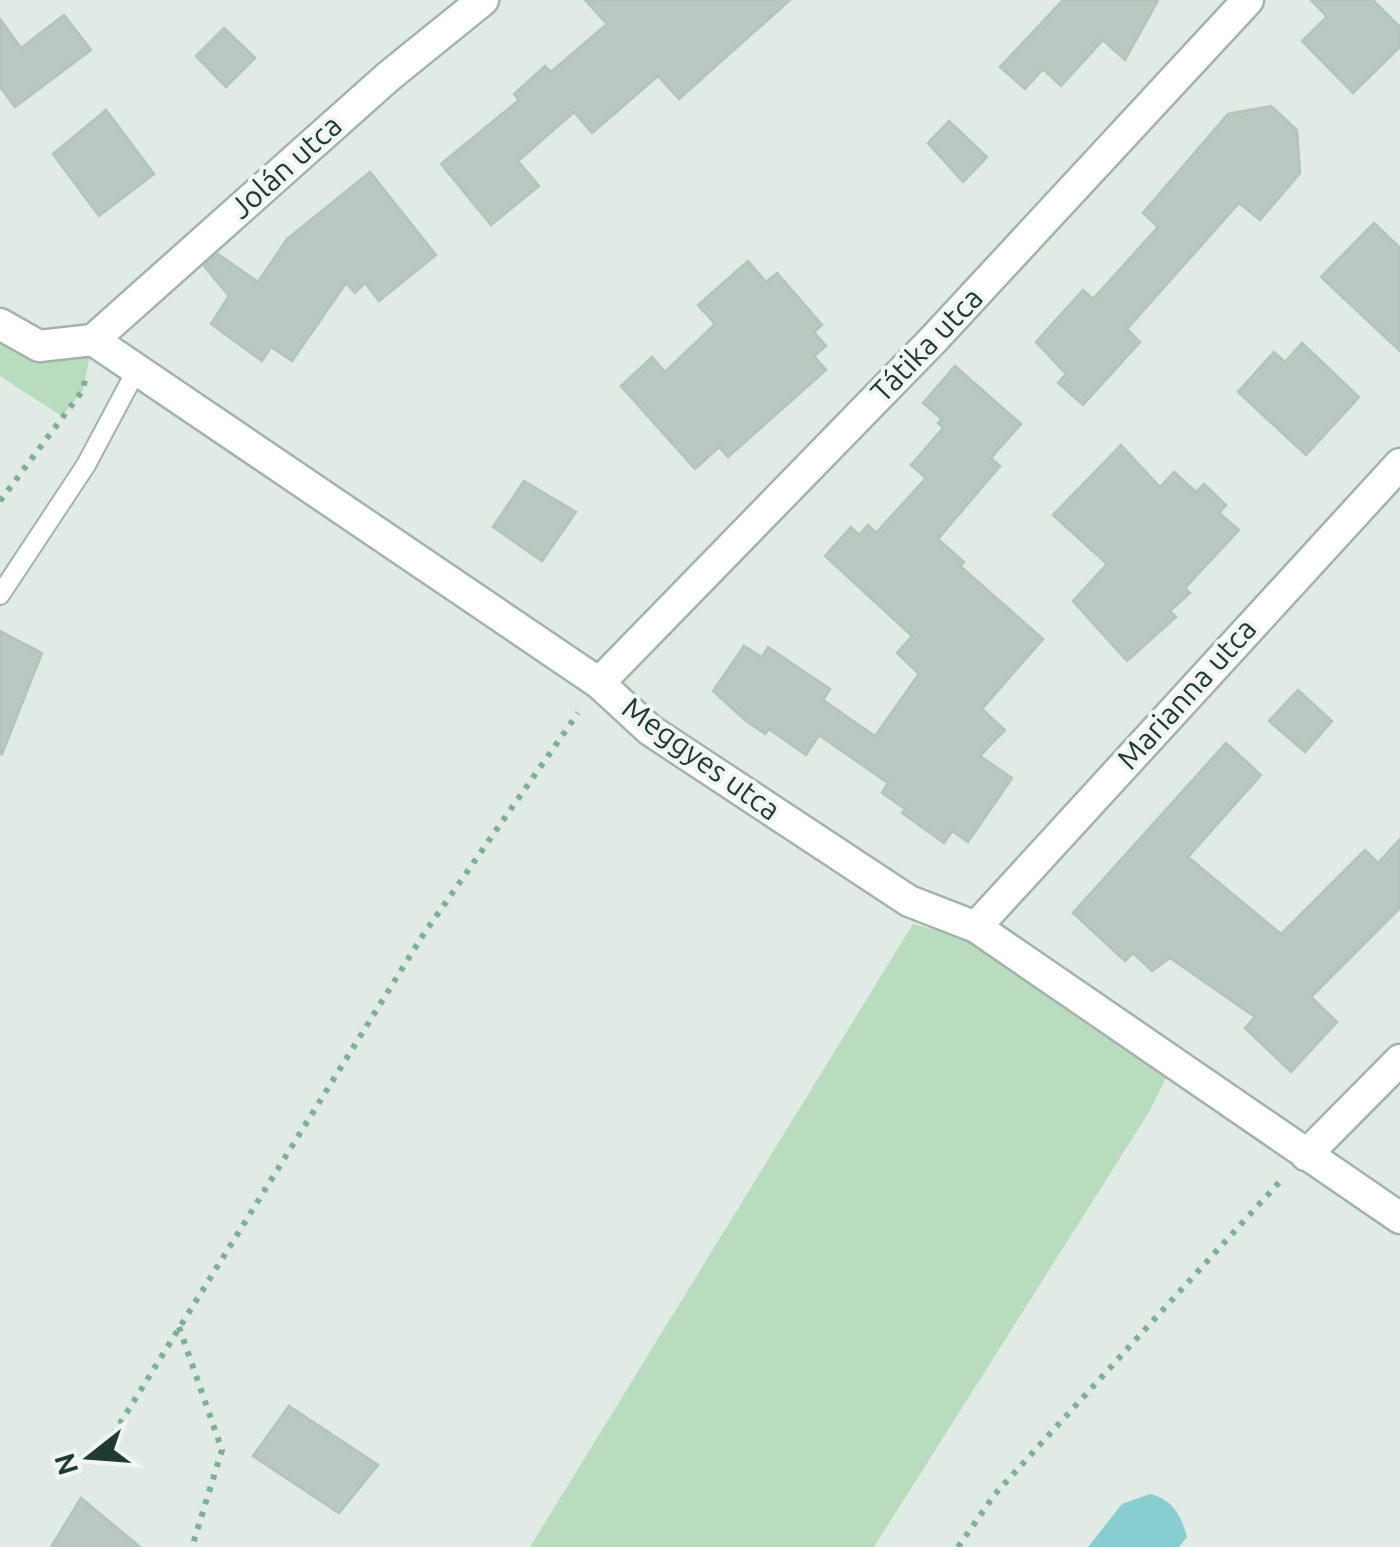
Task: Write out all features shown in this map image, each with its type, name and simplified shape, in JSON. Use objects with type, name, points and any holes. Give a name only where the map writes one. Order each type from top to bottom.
[{"type":"street","name":"Jolán utca","points":[[93,340],[389,76],[483,0]]},
{"type":"street","name":"Tátika utca","points":[[599,683],[933,340],[1248,0]]},
{"type":"street","points":[[0,324],[39,346],[93,340]]},
{"type":"street","name":"Meggyes utca","points":[[93,340],[599,683],[650,730],[893,890],[976,927],[1400,1218]]},
{"type":"street","name":"Marianna utca","points":[[976,927],[1400,464]]},
{"type":"street","points":[[1306,1155],[1400,1060]]},
{"type":"lane","points":[[0,595],[86,465],[136,371]]},
{"type":"path","points":[[0,501],[62,416]]},
{"type":"path","points":[[106,1446],[423,935],[599,683]]},
{"type":"path","points":[[958,1547],[995,1494],[1306,1155]]},
{"type":"path","points":[[179,1327],[222,1450],[192,1547]]},
{"type":"green space","points":[[0,324],[93,340],[83,390],[62,416],[0,376]]},
{"type":"green space","points":[[913,924],[964,938],[1167,1076],[1149,1112],[874,1547],[530,1547]]},
{"type":"water","points":[[1150,1494],[1170,1504],[1178,1515],[1187,1537],[1179,1547],[1088,1547],[1122,1504]]},
{"type":"building","points":[[585,0],[790,0],[679,99],[658,76],[592,133],[574,112],[518,161],[539,186],[491,225],[441,164],[519,100],[514,94],[545,66],[551,72],[607,24]]},
{"type":"building","points":[[1063,0],[1158,0],[1125,60],[1103,40],[1061,86],[1043,69],[1025,89],[1000,67]]},
{"type":"building","points":[[1311,0],[1373,0],[1400,27],[1400,47],[1353,93],[1302,41],[1327,17]]},
{"type":"building","points":[[64,15],[91,50],[15,107],[0,87],[0,19],[21,48]]},
{"type":"building","points":[[224,28],[255,58],[226,87],[196,56]]},
{"type":"building","points":[[1271,106],[1297,130],[1300,173],[1260,220],[1239,203],[1127,329],[1140,342],[1083,405],[1058,383],[1066,374],[1036,342],[1083,290],[1093,299],[1158,227],[1143,213],[1228,114]]},
{"type":"building","points":[[106,110],[154,174],[99,216],[53,154]]},
{"type":"building","points":[[949,121],[987,157],[963,182],[928,143]]},
{"type":"building","points":[[370,172],[436,255],[379,301],[365,283],[355,293],[346,283],[292,361],[271,347],[262,361],[211,324],[229,296],[204,266],[218,254],[258,282],[287,239]]},
{"type":"building","points":[[1374,223],[1400,248],[1400,351],[1321,277]]},
{"type":"building","points":[[748,261],[766,282],[777,273],[822,325],[814,332],[826,346],[814,356],[826,370],[728,457],[719,447],[695,469],[621,386],[652,357],[665,372],[715,324],[698,305]]},
{"type":"building","points":[[1302,343],[1359,397],[1306,455],[1238,392],[1274,352],[1285,362]]},
{"type":"building","points":[[955,366],[1021,424],[991,458],[1000,466],[938,539],[964,562],[960,566],[1043,639],[982,709],[1005,730],[980,756],[1012,778],[968,842],[952,831],[944,843],[902,813],[905,809],[882,793],[888,783],[819,735],[806,755],[769,729],[765,734],[713,691],[744,646],[762,657],[768,647],[830,689],[823,700],[875,736],[919,674],[897,653],[912,636],[825,556],[851,527],[859,535],[868,525],[876,533],[926,478],[911,465],[943,428],[938,423],[942,419],[923,403]]},
{"type":"building","points":[[1121,445],[1160,487],[1174,472],[1196,492],[1204,484],[1226,505],[1219,513],[1239,530],[1185,588],[1190,593],[1170,611],[1176,617],[1127,661],[1073,601],[1107,564],[1053,515]]},
{"type":"building","points":[[524,481],[576,512],[542,561],[493,527]]},
{"type":"building","points":[[0,631],[42,653],[2,754],[0,754]]},
{"type":"building","points":[[1298,690],[1332,721],[1305,752],[1269,721]]},
{"type":"building","points":[[1226,743],[1261,775],[1188,857],[1281,934],[1365,850],[1378,863],[1400,839],[1400,908],[1311,997],[1337,1022],[1291,1072],[1245,1028],[1255,1017],[1170,958],[1152,971],[1133,953],[1125,961],[1073,913]]},
{"type":"building","points":[[289,1406],[378,1465],[339,1513],[253,1456]]},
{"type":"building","points":[[81,1498],[140,1547],[51,1547]]}]
